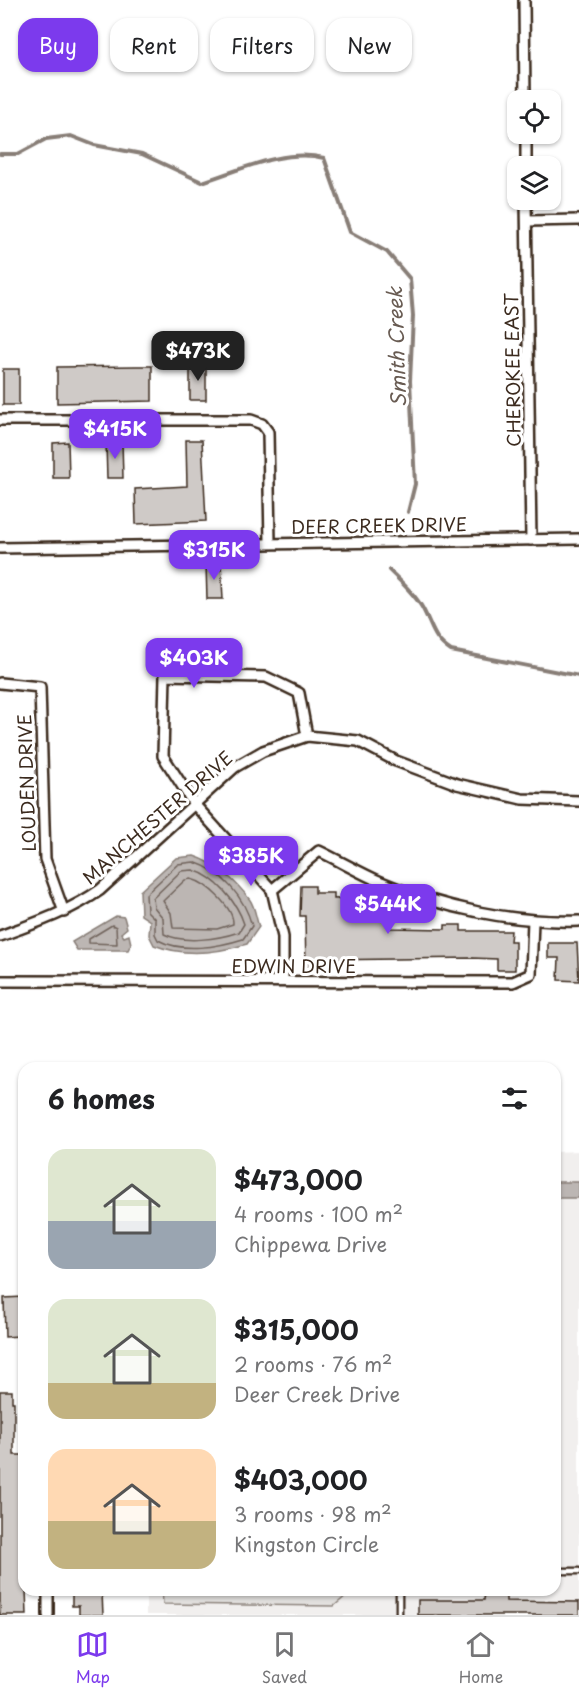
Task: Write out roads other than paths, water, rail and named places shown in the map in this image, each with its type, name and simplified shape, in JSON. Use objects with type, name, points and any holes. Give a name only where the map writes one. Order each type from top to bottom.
[{"type":"street","points":[[524,0],[525,90]]},
{"type":"street","name":"CHEROKEE EAST","points":[[526,210],[531,540]]},
{"type":"street","points":[[527,221],[579,220]]},
{"type":"street","points":[[0,420],[251,420],[262,424],[268,432],[270,543]]},
{"type":"street","name":"DEER CREEK DRIVE","points":[[0,548],[579,539]]},
{"type":"street","points":[[283,981],[283,937],[272,890],[194,804],[163,756],[165,675],[266,677],[299,693],[307,736]]},
{"type":"street","name":"LOUDEN DRIVE","points":[[0,683],[40,687],[45,859],[64,912]]},
{"type":"street","name":"MANCHESTER DRIVE","points":[[0,936],[64,912],[100,890],[235,767],[263,751],[307,736],[358,741],[396,761],[457,784],[522,799],[579,801]]},
{"type":"street","points":[[272,890],[319,851],[383,882],[470,911],[534,920],[579,921]]},
{"type":"street","name":"EDWIN DRIVE","points":[[0,981],[513,982],[531,974],[534,920]]},
{"type":"street","points":[[48,1596],[48,1615]]},
{"type":"lane","points":[[561,1571],[579,1571]]},
{"type":"lane","points":[[399,1596],[399,1615]]},
{"type":"water","points":[[194,856],[225,873],[252,903],[259,927],[247,944],[224,950],[200,952],[177,951],[154,945],[149,935],[150,921],[141,915],[140,891],[176,858]]},
{"type":"water","points":[[116,916],[124,917],[127,928],[121,933],[124,937],[129,935],[131,944],[128,950],[77,950],[72,942]]},
{"type":"water","points":[[561,1182],[579,1182],[579,1198],[561,1198]]},
{"type":"waterway","name":"Smith Creek","points":[[0,154],[18,154],[46,139],[71,136],[94,145],[142,154],[202,182],[278,158],[294,156],[324,158],[350,232],[387,252],[410,279],[413,316],[410,381],[415,484],[408,512]]},
{"type":"waterway","name":"Smith Creek","points":[[389,570],[416,598],[434,633],[451,651],[579,676]]}]
